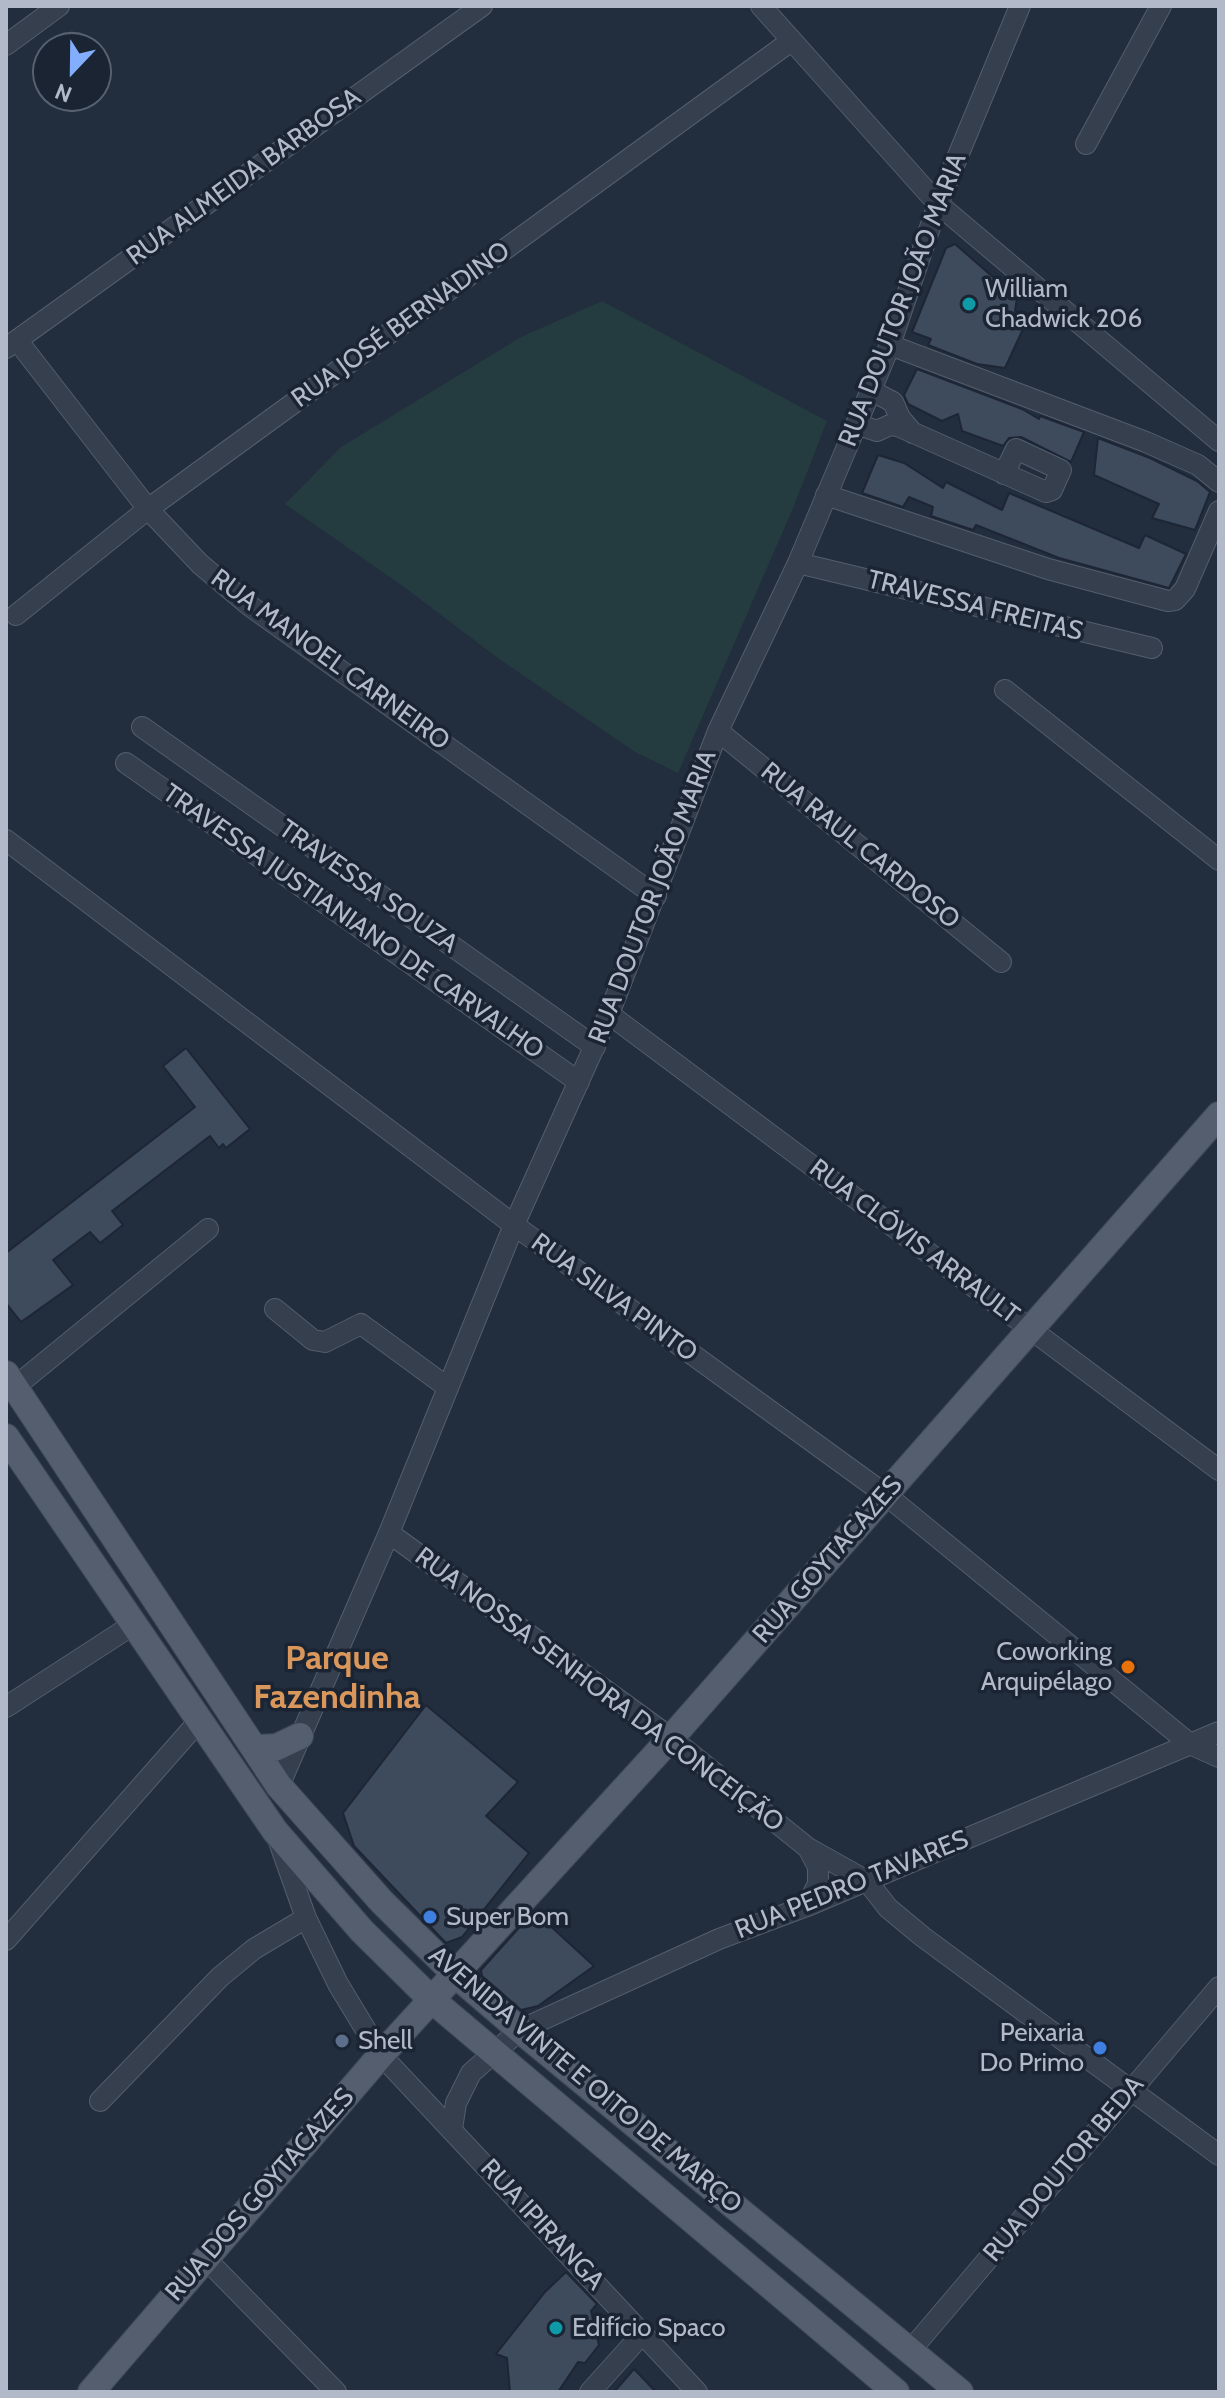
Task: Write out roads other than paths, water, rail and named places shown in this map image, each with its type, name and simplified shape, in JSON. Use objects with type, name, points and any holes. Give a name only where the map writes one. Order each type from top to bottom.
[{"type":"main road","name":"RUA GOYTACAZES","points":[[432,2000],[671,1738],[1216,1126]]},
{"type":"main road","name":"AVENIDA VINTE E OITO DE MARÇO","points":[[11,1380],[257,1748],[279,1786],[382,1902],[457,1976],[520,2030],[960,2392]]},
{"type":"main road","name":"AVENIDA VINTE E OITO DE MARÇO","points":[[6,1437],[275,1831],[362,1931],[432,2000],[493,2053],[896,2392]]},
{"type":"main road","points":[[257,1748],[277,1747],[300,1736]]},
{"type":"main road","points":[[275,1831],[272,1813],[279,1786]]},
{"type":"main road","name":"RUA DOS GOYTACAZES","points":[[91,2392],[432,2000]]},
{"type":"street","points":[[6,45],[59,6]]},
{"type":"street","name":"RUA ALMEIDA BARBOSA","points":[[12,344],[482,6]]},
{"type":"street","points":[[761,6],[938,204],[1219,441]]},
{"type":"street","name":"RUA DOUTOR JOÃO MARIA","points":[[279,1786],[389,1533],[514,1225],[609,1014],[718,731],[798,563],[890,345],[938,204],[1020,6]]},
{"type":"street","points":[[1086,144],[1161,6]]},
{"type":"street","name":"RUA JOSÉ BERNADINO","points":[[16,615],[148,509],[791,41]]},
{"type":"street","name":"RUA MANOEL CARNEIRO","points":[[12,344],[148,509],[200,564],[250,606],[656,896]]},
{"type":"street","points":[[890,345],[1146,442],[1198,465],[1219,482]]},
{"type":"street","points":[[870,390],[893,402],[900,418],[913,433]]},
{"type":"street","points":[[856,424],[883,431],[890,425],[1004,474]]},
{"type":"street","points":[[826,495],[1048,569],[1168,601],[1175,600],[1185,589],[1219,511]]},
{"type":"street","name":"TRAVESSA FREITAS","points":[[798,563],[1152,648]]},
{"type":"street","points":[[1005,690],[1219,860]]},
{"type":"street","name":"TRAVESSA SOUZA","points":[[142,727],[595,1047]]},
{"type":"street","name":"RUA RAUL CARDOSO","points":[[718,731],[1001,962]]},
{"type":"street","name":"TRAVESSA JUSTIANIANO DE CARVALHO","points":[[126,763],[579,1082]]},
{"type":"street","name":"RUA SILVA PINTO","points":[[6,840],[514,1225],[886,1495],[1190,1744],[1219,1757]]},
{"type":"street","name":"RUA CLÓVIS ARRAULT","points":[[609,1014],[1219,1470]]},
{"type":"street","points":[[11,1380],[208,1229]]},
{"type":"street","points":[[275,1309],[313,1340],[325,1342],[361,1324],[447,1387]]},
{"type":"street","name":"RUA NOSSA SENHORA DA CONCEIÇÃO","points":[[389,1533],[671,1738],[808,1848],[867,1881],[888,1908],[923,1937],[1219,2155]]},
{"type":"street","points":[[6,1707],[134,1624]]},
{"type":"street","points":[[6,1940],[198,1722]]},
{"type":"street","name":"RUA PEDRO TAVARES","points":[[493,2053],[520,2030],[719,1939],[807,1906],[1219,1732]]},
{"type":"street","name":"RUA IPIRANGA","points":[[275,1831],[306,1918],[338,1984],[381,2055],[697,2392]]},
{"type":"street","name":"RUA NOSSA SENHORA DA CONCEIÇÃO","points":[[807,1906],[818,1884],[818,1867],[808,1848]]},
{"type":"street","points":[[100,2101],[220,1977],[254,1949],[306,1918]]},
{"type":"street","name":"RUA DOUTOR BEDA","points":[[910,2351],[1219,1987]]},
{"type":"street","points":[[452,2129],[462,2086],[493,2053]]},
{"type":"street","points":[[206,2259],[336,2392]]},
{"type":"street","points":[[590,2392],[643,2333]]},
{"type":"place","name":"William Chadwick 206","points":[[969,304]]},
{"type":"place","name":"Coworking Arquipélago","points":[[1128,1667]]},
{"type":"place","name":"Super Bom","points":[[430,1917]]},
{"type":"place","name":"Shell","points":[[342,2041]]},
{"type":"place","name":"Peixaria Do Primo","points":[[1100,2048]]},
{"type":"place","name":"Edifício Spaco","points":[[556,2328]]},
{"type":"district","name":"Parque Fazendinha","points":[[337,1678]]}]
